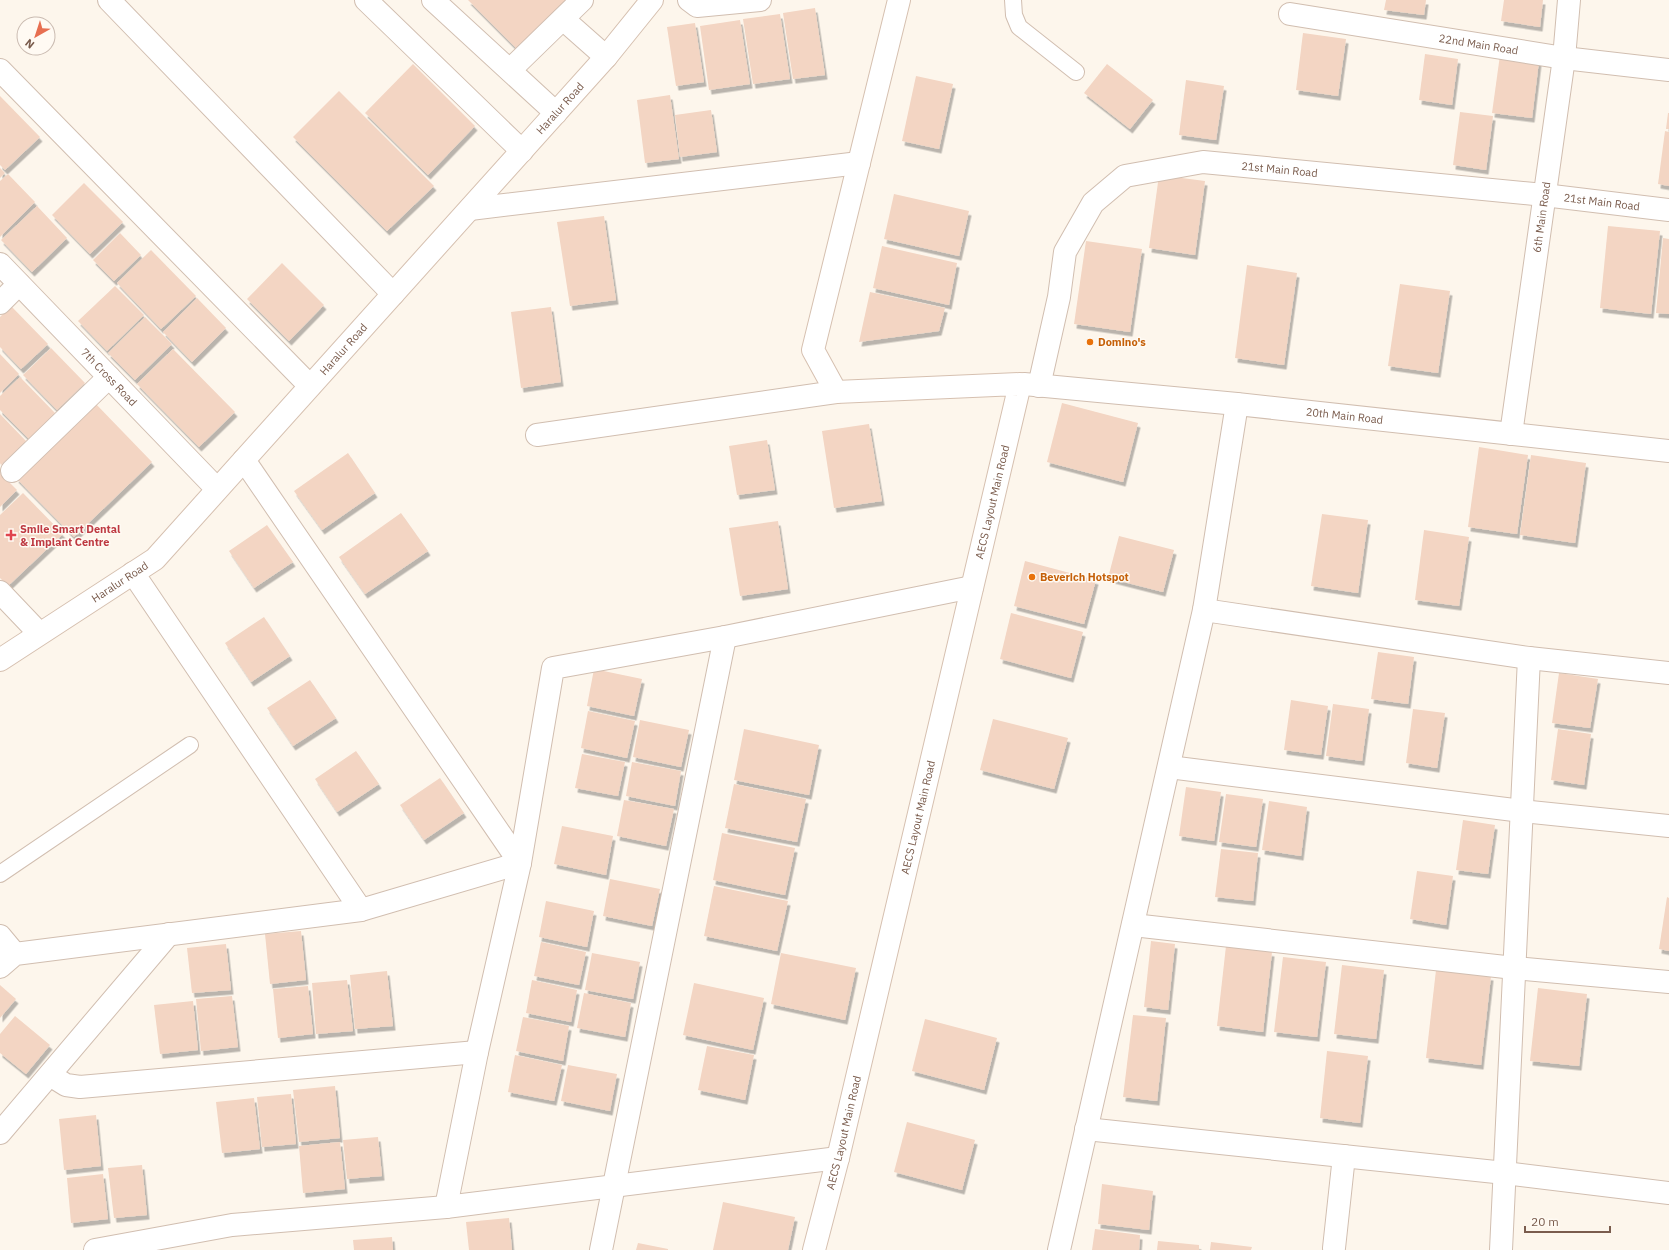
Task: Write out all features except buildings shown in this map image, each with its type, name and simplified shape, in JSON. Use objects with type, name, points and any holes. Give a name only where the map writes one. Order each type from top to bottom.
[{"type":"street","points":[[109,0],[393,294]]},
{"type":"street","points":[[366,0],[522,151]]},
{"type":"street","points":[[433,0],[556,113]]},
{"type":"street","points":[[510,70],[582,0]]},
{"type":"street","name":"Haralur Road","points":[[0,660],[39,633],[155,559],[606,57],[652,0]]},
{"type":"street","points":[[689,0],[697,6],[760,0]]},
{"type":"street","points":[[836,392],[813,350],[899,0]]},
{"type":"street","name":"6th Main Road","points":[[1511,434],[1564,58],[1569,0]]},
{"type":"street","name":"22nd Main Road","points":[[1290,14],[1564,58],[1669,70]]},
{"type":"street","points":[[563,19],[606,57]]},
{"type":"street","points":[[0,70],[310,386]]},
{"type":"street","name":"21st Main Road","points":[[1029,385],[1059,297],[1065,252],[1093,203],[1125,176],[1203,162],[1544,195],[1669,210]]},
{"type":"street","points":[[470,209],[859,163]]},
{"type":"street","name":"7th Cross Road","points":[[0,264],[217,489]]},
{"type":"street","points":[[0,303],[19,284]]},
{"type":"street","points":[[12,471],[109,377]]},
{"type":"street","name":"20th Main Road","points":[[537,435],[836,392],[1029,385],[1238,404],[1669,452]]},
{"type":"street","name":"AECS Layout Main Road","points":[[814,1250],[838,1158],[972,587],[1029,385]]},
{"type":"street","points":[[1059,1250],[1204,610],[1238,404]]},
{"type":"street","points":[[244,460],[520,863]]},
{"type":"street","points":[[133,573],[361,910]]},
{"type":"street","points":[[446,1206],[477,1052],[520,863],[553,668],[725,637],[972,587]]},
{"type":"street","points":[[0,592],[39,633]]},
{"type":"street","points":[[1204,610],[1529,658],[1669,673]]},
{"type":"street","points":[[601,1250],[725,637]]},
{"type":"street","points":[[1501,1250],[1529,658]]},
{"type":"street","points":[[1168,767],[1522,811],[1669,826]]},
{"type":"street","points":[[0,936],[7,960],[169,934],[361,910],[520,863]]},
{"type":"street","points":[[1133,925],[1514,968],[1669,982]]},
{"type":"street","points":[[0,1133],[169,934]]},
{"type":"street","points":[[50,1075],[66,1085],[80,1087],[477,1052]]},
{"type":"street","points":[[1086,1129],[1505,1173],[1669,1193]]},
{"type":"street","points":[[1334,1248],[1344,1156]]},
{"type":"street","points":[[95,1250],[232,1225],[446,1206],[838,1158]]},
{"type":"lane","points":[[1013,0],[1014,15],[1019,26],[1076,72]]},
{"type":"lane","points":[[0,874],[190,745]]},
{"type":"place","name":"Domino's","points":[[1090,342]]},
{"type":"place","name":"Smile Smart Dental & Implant Centre","points":[[11,535]]},
{"type":"place","name":"Beverich Hotspot","points":[[1032,577]]}]
